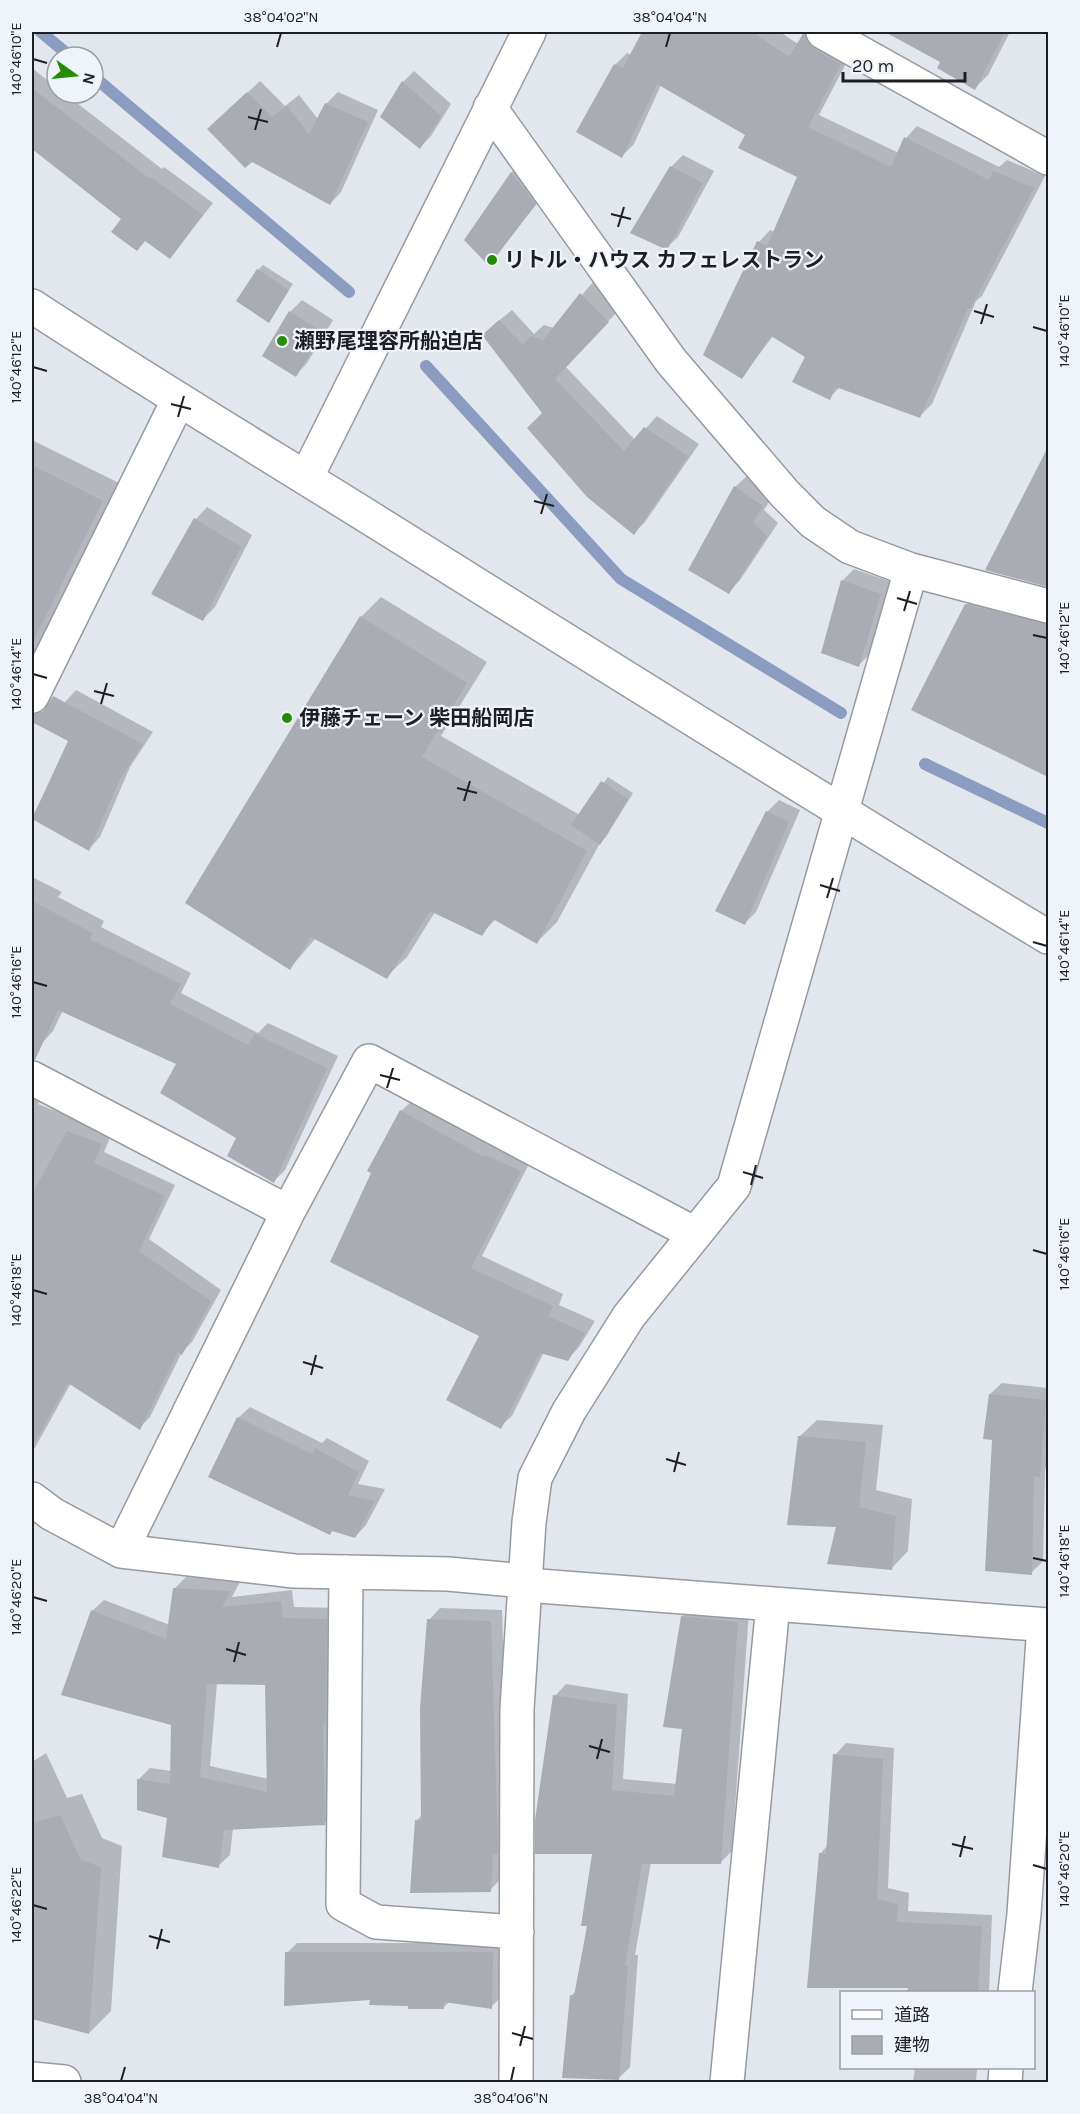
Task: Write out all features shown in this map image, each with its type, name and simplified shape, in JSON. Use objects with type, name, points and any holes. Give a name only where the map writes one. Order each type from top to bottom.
[{"type":"street","points":[[306,478],[529,32]]},
{"type":"street","points":[[823,32],[1048,158]]},
{"type":"street","points":[[490,108],[671,361],[785,494],[813,522],[850,547],[911,570],[1048,606]]},
{"type":"street","points":[[32,306],[178,401],[306,478],[842,813],[1048,937]]},
{"type":"street","points":[[32,696],[178,401]]},
{"type":"street","points":[[516,2082],[517,1709],[525,1581],[535,1478],[568,1411],[629,1316],[734,1186],[911,570]]},
{"type":"street","points":[[122,1551],[288,1212],[369,1061],[695,1234]]},
{"type":"street","points":[[32,1078],[288,1212]]},
{"type":"street","points":[[32,1500],[51,1514],[122,1551],[294,1571],[448,1574],[525,1581],[539,1586],[1046,1625],[1037,1887],[1015,1991]]},
{"type":"street","points":[[346,1572],[343,1904],[376,1922],[517,1932]]},
{"type":"street","points":[[727,2082],[773,1604]]},
{"type":"street","points":[[32,2079],[63,2082]]},
{"type":"building","points":[[642,32],[752,32],[789,57],[804,32],[813,48],[841,64],[808,127],[891,167],[904,137],[989,180],[993,171],[1034,188],[970,309],[968,308],[920,418],[836,387],[830,400],[792,382],[805,357],[771,336],[742,379],[703,355],[757,241],[767,246],[797,177],[738,148],[745,135],[657,84],[622,158],[576,132],[614,64],[623,68]]},
{"type":"building","points":[[885,32],[1005,32],[975,90],[937,68],[940,62]]},
{"type":"building","points":[[402,81],[441,116],[420,149],[380,117]]},
{"type":"building","points":[[32,88],[45,98],[45,105],[54,105],[150,179],[151,177],[203,215],[170,259],[145,241],[137,251],[111,232],[121,219],[32,149]]},
{"type":"building","points":[[247,92],[272,117],[287,106],[309,134],[325,103],[368,122],[330,205],[252,162],[245,168],[207,129]]},
{"type":"building","points":[[670,166],[703,183],[667,250],[630,233]]},
{"type":"building","points":[[511,172],[536,204],[489,266],[464,240]]},
{"type":"building","points":[[257,269],[289,290],[269,323],[236,301]]},
{"type":"building","points":[[580,293],[609,322],[555,379],[624,451],[644,427],[688,456],[634,535],[587,497],[527,428],[542,413],[482,335],[499,320],[523,345],[530,336],[543,340]]},
{"type":"building","points":[[289,311],[323,332],[296,377],[262,356]]},
{"type":"building","points":[[1048,447],[1048,587],[985,570]]},
{"type":"building","points":[[32,465],[103,501],[32,644]]},
{"type":"building","points":[[734,486],[763,506],[753,522],[767,536],[729,594],[688,570]]},
{"type":"building","points":[[194,518],[241,547],[203,621],[151,594]]},
{"type":"building","points":[[841,580],[881,594],[859,667],[821,653]]},
{"type":"building","points":[[965,604],[1048,624],[1048,777],[911,710]]},
{"type":"building","points":[[360,616],[467,683],[422,757],[587,851],[537,944],[493,919],[482,936],[430,911],[387,979],[311,937],[290,970],[185,903]]},
{"type":"building","points":[[53,696],[143,744],[119,781],[89,851],[32,819],[68,741],[32,722],[32,714],[43,711]]},
{"type":"building","points":[[601,781],[628,799],[600,845],[571,825]]},
{"type":"building","points":[[766,811],[789,822],[745,925],[715,911]]},
{"type":"building","points":[[32,901],[93,933],[90,939],[181,984],[170,1004],[248,1045],[255,1034],[327,1068],[274,1183],[227,1156],[236,1138],[160,1093],[176,1064],[58,1010],[35,1060],[32,1059]]},
{"type":"building","points":[[400,1110],[484,1157],[485,1155],[521,1171],[471,1268],[553,1306],[548,1316],[585,1333],[568,1361],[540,1353],[501,1429],[446,1400],[479,1336],[330,1262],[371,1173],[367,1171]]},
{"type":"building","points":[[67,1131],[102,1144],[94,1163],[165,1196],[139,1251],[211,1301],[182,1355],[178,1352],[140,1430],[68,1383],[32,1447],[32,1194]]},
{"type":"building","points":[[989,1394],[1046,1400],[1040,1477],[1034,1476],[1032,1575],[985,1571],[992,1440],[983,1439]]},
{"type":"building","points":[[237,1417],[312,1454],[315,1448],[359,1472],[348,1495],[375,1501],[355,1538],[332,1531],[330,1535],[208,1477]]},
{"type":"building","points":[[798,1436],[866,1442],[859,1507],[896,1516],[892,1570],[827,1564],[836,1527],[787,1525]]},
{"type":"building","points":[[173,1588],[231,1591],[222,1607],[281,1601],[283,1618],[327,1619],[326,1723],[323,1723],[325,1825],[224,1830],[219,1868],[162,1857],[167,1818],[137,1810],[137,1779],[170,1784],[171,1725],[61,1695],[91,1610],[166,1639]],"holes":[[[207,1684],[265,1685],[267,1792],[200,1777]]]},
{"type":"building","points":[[681,1616],[738,1622],[721,1864],[642,1864],[625,1965],[628,1966],[619,2080],[562,2078],[570,1995],[574,1996],[587,1926],[581,1926],[592,1854],[535,1854],[535,1820],[553,1695],[617,1705],[612,1790],[674,1796],[682,1729],[663,1727]]},
{"type":"building","points":[[427,1619],[491,1621],[498,1854],[493,1854],[491,1892],[410,1893],[415,1820],[421,1821],[420,1708]]},
{"type":"building","points":[[833,1754],[883,1759],[877,1899],[898,1904],[897,1922],[982,1926],[978,1991],[807,1988],[819,1853],[826,1854]]},
{"type":"building","points":[[60,1815],[81,1860],[101,1867],[89,2034],[32,2019],[32,1823]]},
{"type":"building","points":[[285,1952],[493,1952],[492,2009],[444,2002],[444,2009],[408,2009],[408,2006],[369,2005],[370,2000],[284,2006]]},
{"type":"waterway","points":[[41,32],[57,45]]},
{"type":"waterway","points":[[105,86],[349,292]]},
{"type":"waterway","points":[[426,366],[621,579],[841,713]]},
{"type":"waterway","points":[[925,764],[1048,823]]},
{"type":"place","name":"リトル・ハウス カフェレストラン","points":[[492,260]]},
{"type":"place","name":"瀬野尾理容所船迫店","points":[[282,341]]},
{"type":"place","name":"伊藤チェーン 柴田船岡店","points":[[287,718]]}]
